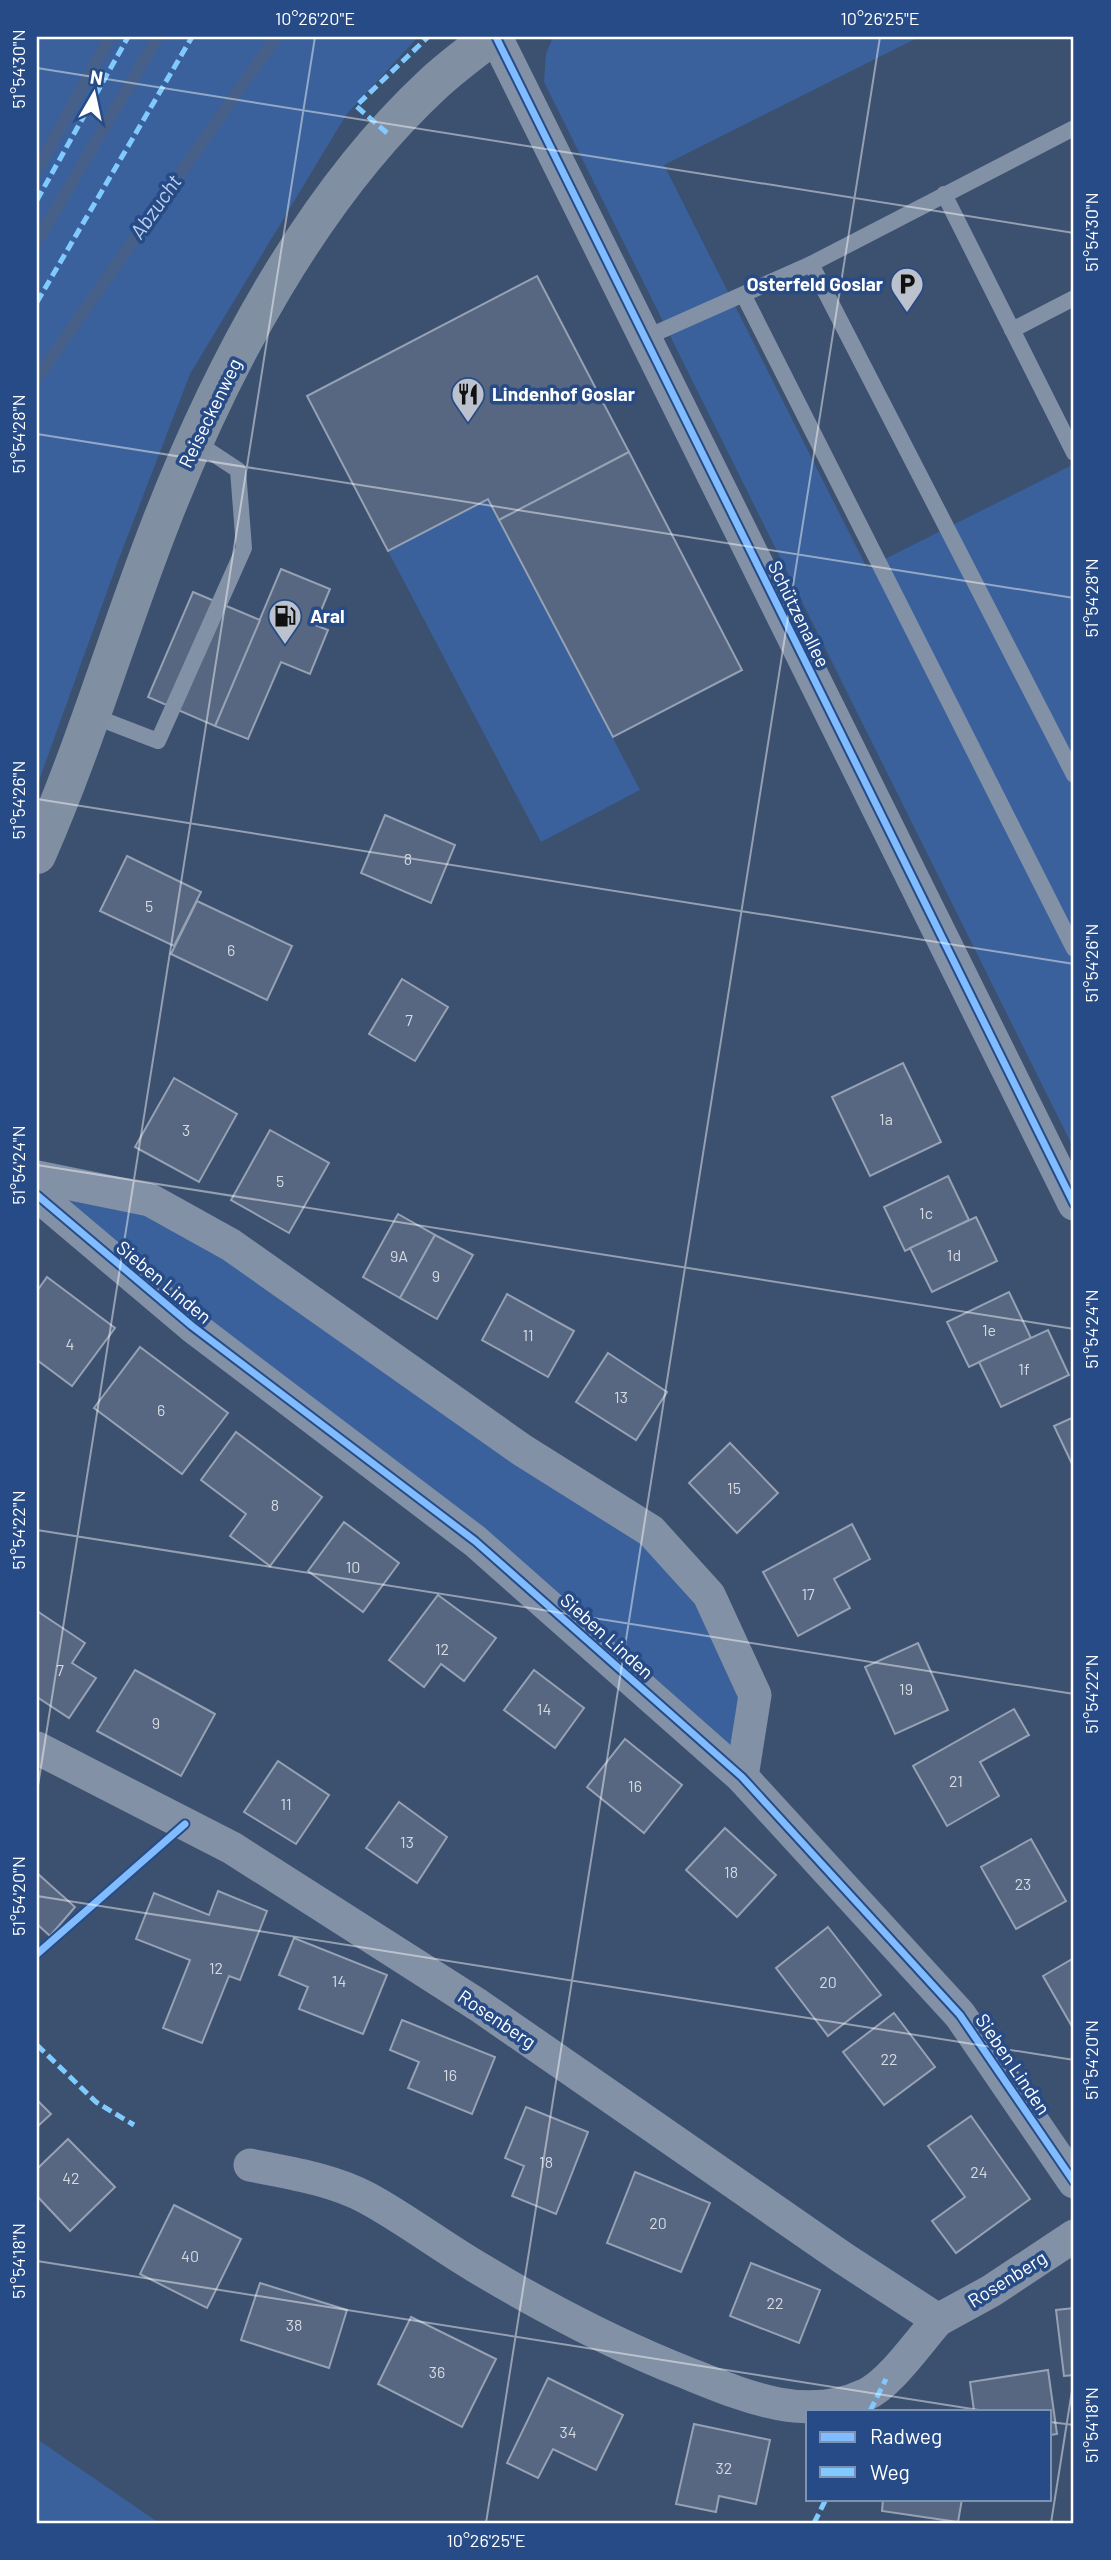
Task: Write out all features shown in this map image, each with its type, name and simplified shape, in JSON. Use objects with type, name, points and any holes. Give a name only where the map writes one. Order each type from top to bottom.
[{"type":"main road","name":"Reiseckenweg","points":[[37,855],[93,716],[131,603],[194,441],[257,320],[334,198],[387,133],[433,84],[493,37]]},
{"type":"street","name":"Schützenallee","points":[[493,37],[647,337],[1074,1204]]},
{"type":"street","points":[[37,1177],[150,1200],[219,1239],[522,1450],[651,1531],[709,1595],[755,1695],[742,1777]]},
{"type":"street","name":"Sieben Linden","points":[[37,1195],[192,1326],[475,1541],[742,1777],[960,2015],[1074,2182]]},
{"type":"street","name":"Rosenberg","points":[[37,1748],[244,1855],[478,2005],[843,2258],[938,2320]]},
{"type":"street","name":"Rosenberg","points":[[250,2165],[316,2179],[365,2197],[474,2266],[630,2350],[740,2395],[783,2406],[821,2408],[866,2395],[886,2379],[938,2320],[991,2291],[1074,2236]]},
{"type":"lane","points":[[647,337],[811,264],[1074,128]]},
{"type":"lane","points":[[944,194],[1074,453]]},
{"type":"lane","points":[[811,264],[1074,775]]},
{"type":"lane","points":[[744,296],[1074,949]]},
{"type":"lane","points":[[1012,330],[1074,298]]},
{"type":"lane","points":[[93,716],[158,741],[244,548],[238,470],[194,441]]},
{"type":"shaded area","points":[[37,37],[418,37],[346,115],[190,374],[118,561],[37,786]]},
{"type":"shaded area","points":[[553,37],[919,37],[664,165],[867,568],[1074,464],[1074,1149],[544,82],[546,54]]},
{"type":"shaded area","points":[[488,499],[640,790],[541,842],[388,551]]},
{"type":"shaded area","points":[[37,1195],[150,1200],[651,1531],[755,1695],[742,1777]]},
{"type":"shaded area","points":[[37,2439],[159,2523],[37,2523]]},
{"type":"building","name":"Lindenhof Goslar","points":[[537,276],[629,452],[499,520],[488,499],[388,551],[307,396]]},
{"type":"building","points":[[629,452],[742,670],[613,737],[499,520]]},
{"type":"building","name":"Aral","points":[[281,569],[330,589],[315,625],[328,630],[310,674],[281,662],[248,739],[215,726]]},
{"type":"building","points":[[193,592],[260,620],[215,726],[148,697]]},
{"type":"building","points":[[385,815],[455,845],[431,903],[361,873]]},
{"type":"building","points":[[127,856],[201,892],[174,946],[100,911]]},
{"type":"building","points":[[197,901],[292,946],[267,1000],[171,954]]},
{"type":"building","points":[[402,979],[448,1007],[415,1061],[369,1034]]},
{"type":"building","points":[[903,1063],[941,1142],[870,1176],[832,1097]]},
{"type":"building","points":[[174,1078],[237,1114],[199,1182],[135,1147]]},
{"type":"building","points":[[270,1130],[329,1163],[289,1233],[231,1200]]},
{"type":"building","points":[[948,1176],[969,1220],[905,1251],[884,1207]]},
{"type":"building","points":[[398,1214],[435,1235],[400,1298],[363,1277]]},
{"type":"building","points":[[976,1217],[997,1261],[932,1292],[910,1248]]},
{"type":"building","points":[[435,1235],[473,1255],[437,1319],[400,1298]]},
{"type":"building","points":[[47,1277],[115,1328],[72,1386],[37,1360],[37,1291]]},
{"type":"building","points":[[1009,1292],[1031,1338],[969,1367],[947,1322]]},
{"type":"building","points":[[507,1294],[574,1331],[548,1377],[482,1340]]},
{"type":"building","points":[[1048,1330],[1069,1375],[1001,1407],[979,1362]]},
{"type":"building","points":[[140,1347],[228,1413],[182,1474],[94,1408]]},
{"type":"building","points":[[608,1353],[667,1392],[636,1440],[576,1402]]},
{"type":"building","points":[[1074,1417],[1074,1468],[1054,1426]]},
{"type":"building","points":[[236,1432],[322,1497],[270,1566],[230,1536],[246,1514],[201,1480]]},
{"type":"building","points":[[730,1443],[778,1493],[737,1533],[689,1483]]},
{"type":"building","points":[[344,1522],[399,1563],[363,1612],[308,1571]]},
{"type":"building","points":[[852,1524],[870,1559],[834,1579],[850,1608],[798,1636],[763,1572]]},
{"type":"building","points":[[438,1595],[496,1638],[464,1681],[441,1664],[424,1687],[389,1660]]},
{"type":"building","points":[[37,1611],[85,1643],[72,1663],[96,1678],[69,1718],[37,1697]]},
{"type":"building","points":[[918,1643],[948,1710],[895,1734],[865,1667]]},
{"type":"building","points":[[135,1670],[215,1714],[181,1776],[97,1731]]},
{"type":"building","points":[[534,1670],[584,1708],[555,1748],[504,1710]]},
{"type":"building","points":[[1014,1709],[1029,1735],[980,1762],[999,1796],[947,1826],[913,1766]]},
{"type":"building","points":[[625,1739],[682,1785],[644,1833],[587,1787]]},
{"type":"building","points":[[278,1761],[329,1795],[296,1844],[244,1812]]},
{"type":"building","points":[[399,1802],[447,1837],[417,1883],[366,1848]]},
{"type":"building","points":[[725,1828],[776,1875],[737,1917],[686,1870]]},
{"type":"building","points":[[1031,1839],[1066,1901],[1016,1929],[981,1867]]},
{"type":"building","points":[[37,1873],[75,1907],[50,1936],[37,1924]]},
{"type":"building","points":[[218,1891],[267,1911],[240,1980],[229,1976],[202,2043],[163,2028],[190,1960],[136,1939],[154,1893],[209,1915]]},
{"type":"building","points":[[828,1927],[881,1995],[828,2036],[776,1968]]},
{"type":"building","points":[[294,1938],[387,1975],[363,2034],[299,2009],[308,1987],[279,1975]]},
{"type":"building","points":[[1074,1958],[1074,2030],[1043,1976]]},
{"type":"building","points":[[894,2013],[935,2067],[884,2105],[843,2052]]},
{"type":"building","points":[[402,2020],[495,2057],[472,2114],[408,2088],[419,2062],[390,2050]]},
{"type":"building","points":[[37,2100],[51,2114],[37,2127]]},
{"type":"building","points":[[526,2107],[588,2132],[556,2214],[512,2196],[524,2166],[505,2158]]},
{"type":"building","points":[[971,2116],[1030,2199],[956,2253],[932,2221],[965,2197],[928,2146]]},
{"type":"building","points":[[68,2139],[115,2187],[70,2231],[37,2196],[37,2169]]},
{"type":"building","points":[[635,2172],[710,2203],[681,2272],[607,2243]]},
{"type":"building","points":[[174,2205],[241,2239],[207,2308],[140,2274]]},
{"type":"building","points":[[751,2263],[820,2290],[799,2343],[730,2316]]},
{"type":"building","points":[[260,2283],[347,2310],[329,2368],[241,2340]]},
{"type":"building","points":[[1074,2308],[1074,2375],[1064,2376],[1056,2310]]},
{"type":"building","points":[[411,2317],[496,2359],[462,2427],[378,2384]]},
{"type":"building","points":[[1048,2370],[1057,2434],[1052,2435],[1052,2410],[974,2410],[970,2382]]},
{"type":"building","points":[[548,2378],[623,2415],[596,2470],[553,2449],[538,2478],[507,2463]]},
{"type":"building","points":[[694,2424],[770,2440],[756,2504],[719,2496],[716,2512],[676,2504]]},
{"type":"building","points":[[883,2500],[962,2500],[958,2522],[882,2511]]},
{"type":"waterway","points":[[37,170],[110,37]]},
{"type":"waterway","points":[[37,241],[158,37]]},
{"type":"waterway","name":"Abzucht","points":[[37,378],[276,37]]},
{"type":"marked path","points":[[37,200],[128,37]]},
{"type":"marked path","points":[[37,302],[192,37]]},
{"type":"marked path","points":[[387,133],[356,106],[428,37]]},
{"type":"marked path","points":[[37,2045],[96,2102],[134,2125]]},
{"type":"marked path","points":[[870,2410],[886,2379]]},
{"type":"marked path","points":[[814,2523],[826,2500]]},
{"type":"cycle path","points":[[496,37],[1074,1204]]},
{"type":"cycle path","points":[[37,1195],[192,1326],[475,1541],[742,1777],[960,2015],[1074,2182]]},
{"type":"cycle path","points":[[37,1954],[185,1824]]},
{"type":"place","name":"Osterfeld Goslar","points":[[907,314]]},
{"type":"place","name":"Lindenhof Goslar","points":[[468,424]]},
{"type":"place","name":"Aral","points":[[285,646]]}]
